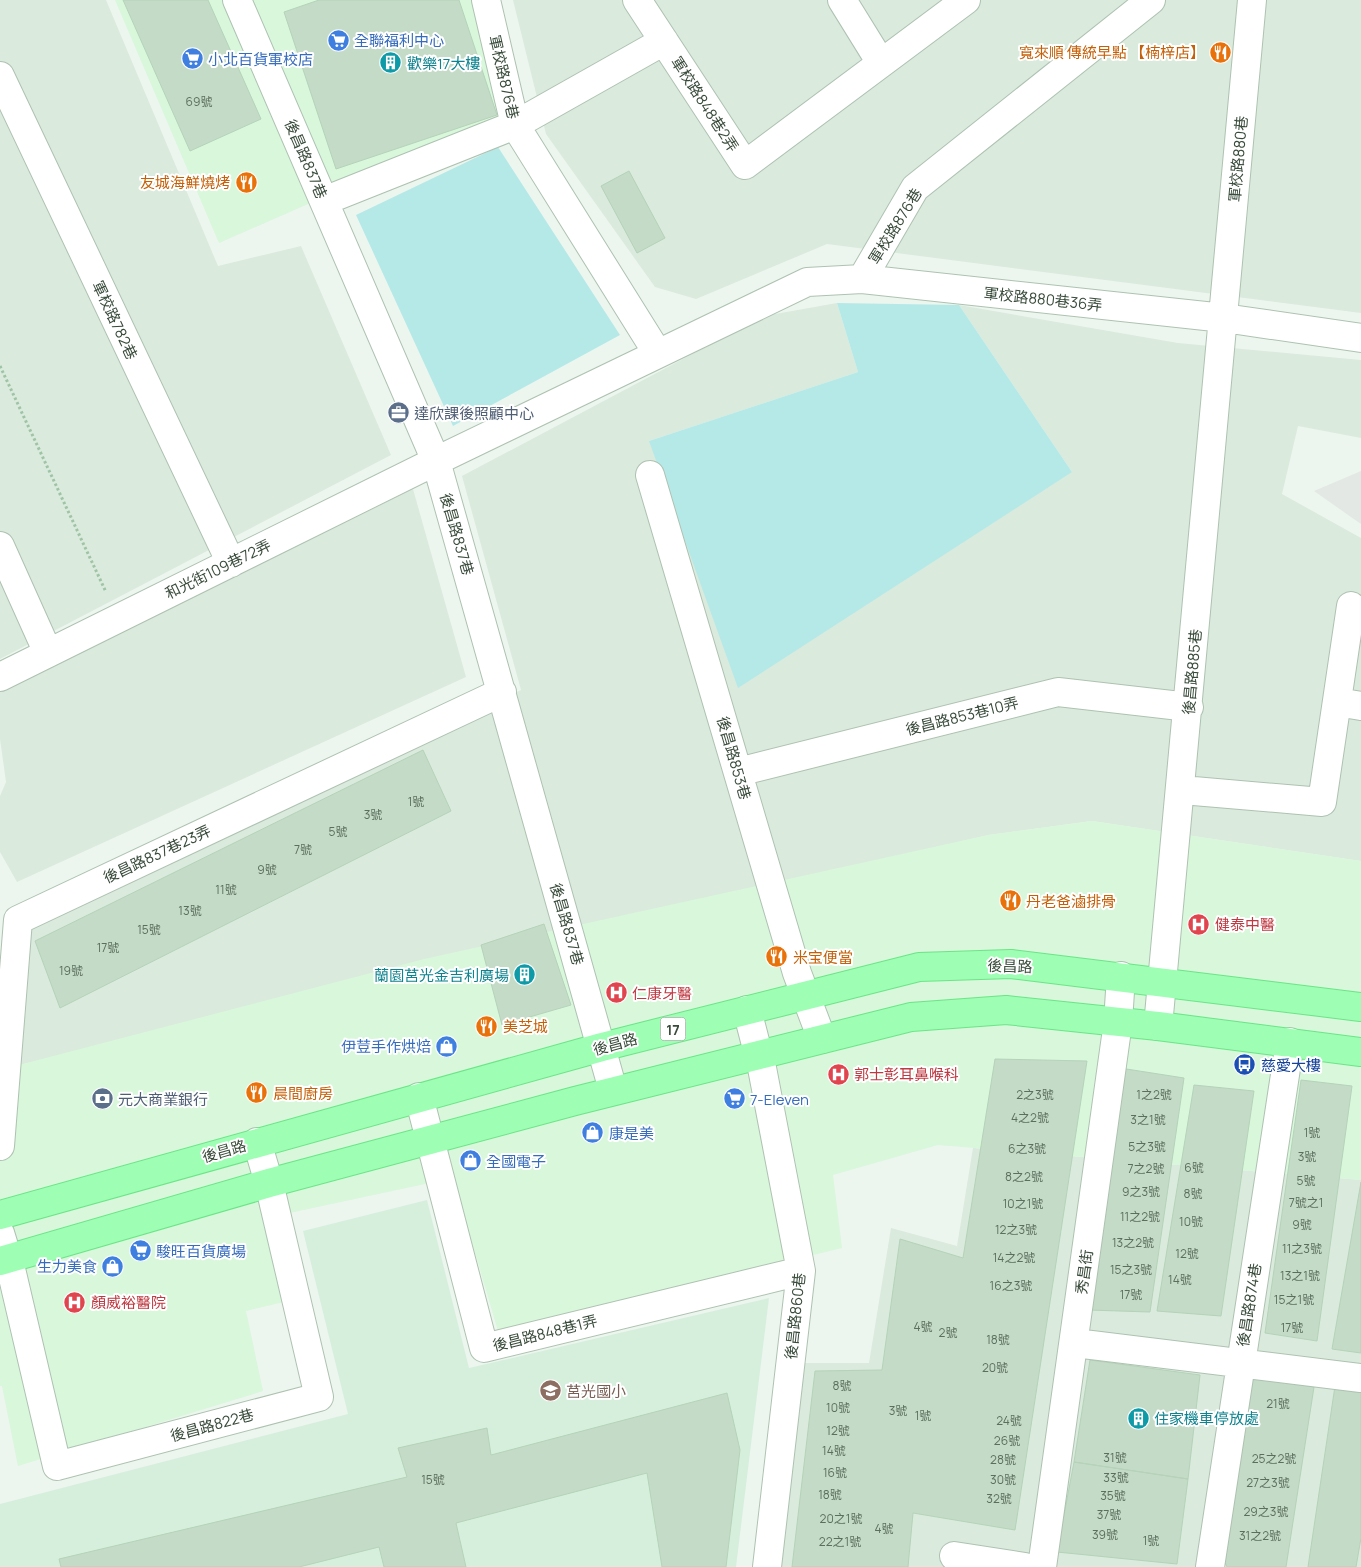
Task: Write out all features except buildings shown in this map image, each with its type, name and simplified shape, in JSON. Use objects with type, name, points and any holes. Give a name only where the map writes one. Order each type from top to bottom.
[{"type":"main road","name":"後昌路","points":[[0,1215],[602,1047],[920,967],[1011,964],[1121,976],[1361,1007]]},
{"type":"main road","points":[[3,1251],[269,1183],[613,1090],[911,1018],[1006,1010],[1158,1026],[1361,1052]]},
{"type":"lane","name":"後昌路837巷","points":[[237,0],[436,461],[613,1090]]},
{"type":"lane","name":"軍校路876巷","points":[[486,0],[515,124],[658,354]]},
{"type":"lane","name":"軍校路848巷2弄","points":[[637,0],[745,165],[881,64]]},
{"type":"lane","points":[[842,0],[881,64],[966,0]]},
{"type":"lane","name":"軍校路876巷","points":[[436,461],[807,282],[862,279],[915,188],[1151,0]]},
{"type":"lane","name":"軍校路880巷","points":[[1224,318],[1252,0]]},
{"type":"lane","points":[[324,201],[515,124],[664,41]]},
{"type":"lane","name":"軍校路782巷","points":[[0,76],[230,563]]},
{"type":"lane","name":"軍校路880巷36弄","points":[[862,279],[1224,318],[1361,338]]},
{"type":"lane","name":"後昌路885巷","points":[[1158,1026],[1164,982],[1182,790],[1224,318]]},
{"type":"lane","name":"和光街109巷72弄","points":[[0,677],[436,461]]},
{"type":"lane","name":"後昌路853巷","points":[[650,475],[804,996],[822,1039]]},
{"type":"lane","points":[[0,546],[48,653]]},
{"type":"lane","points":[[1182,790],[1322,802],[1349,704],[1351,606]]},
{"type":"lane","name":"後昌路837巷23弄","points":[[0,1146],[18,920],[502,692]]},
{"type":"lane","name":"後昌路853巷10弄","points":[[738,772],[1058,692],[1189,707]]},
{"type":"lane","name":"秀昌街","points":[[1042,1567],[1075,1343],[1118,1022],[1121,976]]},
{"type":"lane","name":"後昌路860巷","points":[[747,1010],[758,1055],[801,1270],[767,1567]]},
{"type":"lane","name":"後昌路874巷","points":[[1210,1567],[1290,1042]]},
{"type":"lane","name":"後昌路848巷1弄","points":[[419,1097],[484,1348],[801,1270]]},
{"type":"lane","name":"後昌路822巷","points":[[3,1251],[57,1466],[319,1398],[269,1183],[257,1142]]},
{"type":"lane","points":[[1075,1343],[1361,1378]]},
{"type":"lane","points":[[954,1556],[1025,1567]]},
{"type":"path","points":[[0,366],[118,618]]},
{"type":"shaded area","points":[[0,0],[106,0],[218,266],[301,246],[391,455],[0,659]]},
{"type":"shaded area","points":[[115,0],[475,0],[504,118],[219,243]]},
{"type":"shaded area","points":[[513,0],[1361,0],[1361,313],[827,244],[696,299],[655,287],[546,134]]},
{"type":"shaded area","points":[[498,147],[620,335],[453,426],[356,215]]},
{"type":"shaded area","points":[[837,303],[858,372],[649,441],[1072,472],[959,305],[1178,343],[1361,360],[1361,438],[1298,426],[1282,494],[1361,538],[1361,861],[1092,821],[988,835],[15,1066],[29,926],[521,690],[462,476],[764,316]]},
{"type":"shaded area","points":[[837,303],[959,305],[1072,472],[738,688],[649,441],[858,372]]},
{"type":"shaded area","points":[[1361,471],[1361,524],[1314,491]]},
{"type":"shaded area","points":[[413,489],[466,677],[17,882],[0,852],[0,796],[6,782],[0,739],[0,691]]},
{"type":"shaded area","points":[[1092,821],[1361,861],[1361,1180],[938,1145],[833,1175],[842,1248],[498,1331],[453,1178],[266,1218],[288,1301],[246,1311],[263,1391],[18,1466],[2,1386],[0,1386],[0,1064],[15,1066],[424,959],[988,835]]},
{"type":"shaded area","points":[[973,1148],[1361,1180],[1361,1567],[770,1567],[803,1363],[869,1363],[891,1228],[957,1246]]},
{"type":"shaded area","name":"莒光國小","points":[[427,1200],[469,1368],[769,1298],[736,1567],[0,1567],[0,1504],[348,1414],[303,1231]]},
{"type":"place","name":"全聯福利中心","points":[[338,40]]},
{"type":"place","name":"寬來順 傳統早點 【楠梓店】","points":[[1221,52]]},
{"type":"place","name":"小北百貨軍校店","points":[[192,59]]},
{"type":"place","name":"歡樂17大樓","points":[[391,63]]},
{"type":"place","name":"友城海鮮燒烤","points":[[246,182]]},
{"type":"place","name":"達欣課後照顧中心","points":[[398,413]]},
{"type":"place","name":"丹老爸滷排骨","points":[[1010,901]]},
{"type":"place","name":"健泰中醫","points":[[1199,924]]},
{"type":"place","name":"米宝便當","points":[[777,957]]},
{"type":"place","name":"蘭園莒光金吉利廣場","points":[[525,975]]},
{"type":"place","name":"仁康牙醫","points":[[616,993]]},
{"type":"place","name":"美芝城","points":[[487,1026]]},
{"type":"place","name":"伊荳手作烘焙","points":[[447,1046]]},
{"type":"place","name":"慈愛大樓","points":[[1245,1065]]},
{"type":"place","name":"郭士彰耳鼻喉科","points":[[838,1074]]},
{"type":"place","name":"晨間廚房","points":[[257,1093]]},
{"type":"place","name":"元大商業銀行","points":[[102,1099]]},
{"type":"place","name":"7-Eleven","points":[[734,1099]]},
{"type":"place","name":"康是美","points":[[593,1133]]},
{"type":"place","name":"全國電子","points":[[470,1161]]},
{"type":"place","name":"駿旺百貨廣場","points":[[140,1251]]},
{"type":"place","name":"生力美食","points":[[113,1266]]},
{"type":"place","name":"顏威裕醫院","points":[[75,1302]]},
{"type":"place","name":"莒光國小","points":[[550,1391]]},
{"type":"place","name":"住家機車停放處","points":[[1138,1418]]}]
